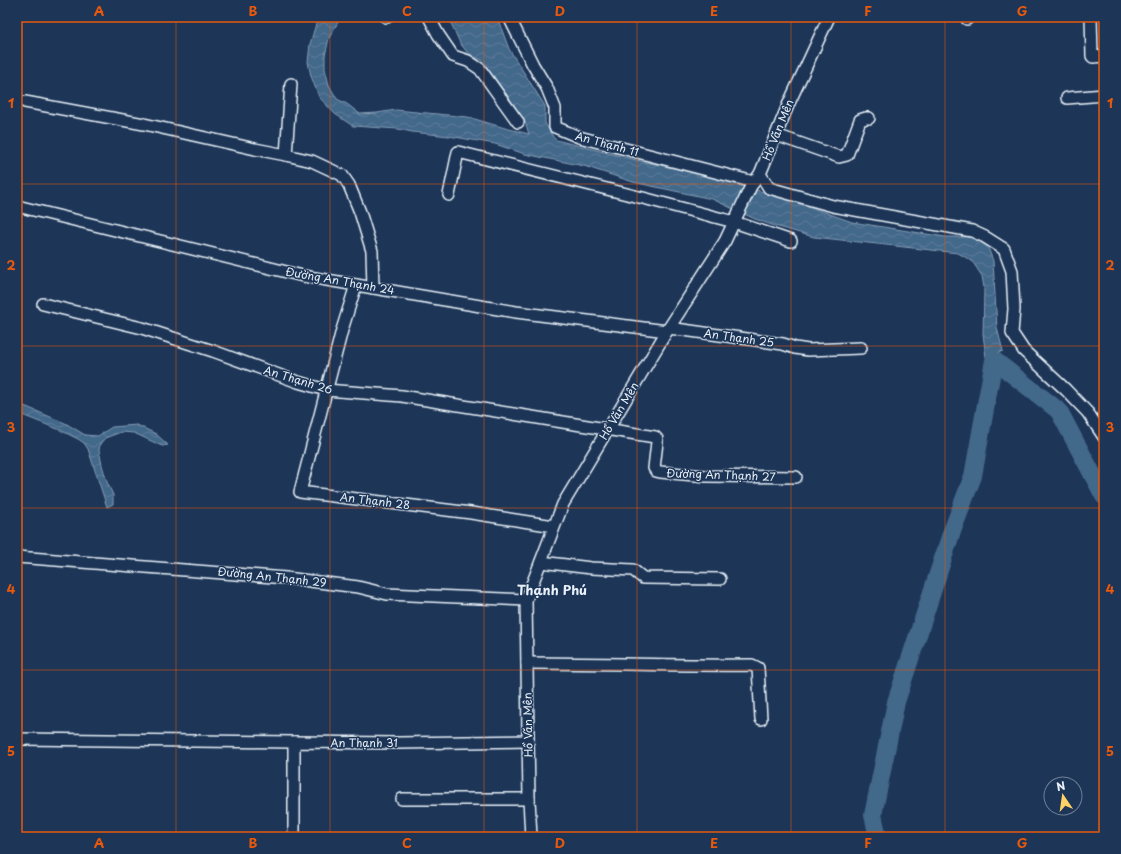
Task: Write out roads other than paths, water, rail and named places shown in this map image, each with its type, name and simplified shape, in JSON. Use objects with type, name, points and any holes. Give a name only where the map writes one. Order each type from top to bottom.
[{"type":"street","points":[[429,17],[438,34],[453,56],[468,61],[480,69],[518,122]]},
{"type":"street","name":"An Thạnh 11","points":[[509,17],[533,65],[547,88],[555,108],[555,126],[579,138],[755,181]]},
{"type":"street","name":"Hồ Văn Mên","points":[[531,837],[526,600],[563,504],[668,329],[725,241],[755,181],[829,17]]},
{"type":"street","points":[[1091,17],[1092,57],[1104,56]]},
{"type":"street","points":[[286,155],[291,84]]},
{"type":"street","points":[[1067,98],[1104,94]]},
{"type":"street","points":[[25,102],[138,123],[286,155],[312,161],[342,175],[360,212],[372,251],[373,288]]},
{"type":"street","points":[[776,135],[842,157],[847,155],[860,120],[869,118]]},
{"type":"street","points":[[449,195],[458,152],[646,199],[736,218],[791,241]]},
{"type":"street","points":[[755,181],[769,188],[833,206],[972,232],[986,237],[1004,249],[1012,271],[1014,309],[1012,333],[1024,351],[1066,390],[1088,413],[1104,437]]},
{"type":"street","name":"Đường An Thạnh 24","points":[[17,206],[303,276],[516,312],[668,329]]},
{"type":"street","points":[[326,390],[356,285]]},
{"type":"street","name":"An Thạnh 26","points":[[43,304],[142,328],[213,351],[298,382],[326,390],[402,396],[608,429]]},
{"type":"street","name":"An Thạnh 25","points":[[668,329],[783,344],[808,350],[861,348]]},
{"type":"street","name":"An Thạnh 28","points":[[326,390],[300,492],[471,513],[554,526]]},
{"type":"street","name":"Đường An Thạnh 27","points":[[608,429],[655,437],[657,442],[654,468],[656,471],[706,476],[796,477]]},
{"type":"street","name":"Đường An Thạnh 29","points":[[17,557],[286,578],[358,587],[387,594],[526,600]]},
{"type":"street","points":[[541,562],[591,568],[633,570],[643,578],[720,579]]},
{"type":"street","points":[[527,663],[752,665],[758,668],[761,719]]},
{"type":"street","name":"An Thạnh 31","points":[[18,739],[383,743],[528,741]]},
{"type":"street","points":[[294,742],[294,837]]},
{"type":"street","points":[[402,799],[529,799]]},
{"type":"water","points":[[318,17],[341,17],[329,38],[325,56],[325,69],[329,85],[337,99],[347,104],[360,114],[396,110],[468,117],[529,134],[524,119],[482,60],[470,56],[460,43],[450,21],[451,17],[497,17],[509,49],[545,106],[545,123],[556,140],[731,182],[852,222],[945,237],[975,237],[987,245],[993,261],[997,328],[1003,351],[986,357],[983,334],[984,288],[982,276],[972,261],[958,253],[814,237],[755,219],[712,199],[633,182],[584,166],[525,154],[495,144],[398,129],[353,126],[335,114],[319,97],[311,76],[308,62],[310,44]]},
{"type":"water","points":[[17,403],[65,423],[85,435],[98,436],[112,427],[137,425],[156,434],[168,445],[162,446],[134,433],[121,432],[105,438],[100,444],[99,450],[107,482],[113,495],[113,504],[107,507],[88,449],[84,443],[60,430],[17,413]]},
{"type":"waterway","points":[[878,837],[873,815],[896,702],[951,534],[973,476],[994,360],[1059,411],[1104,496]]},
{"type":"district","name":"Thạnh Phú","points":[[552,590]]}]
